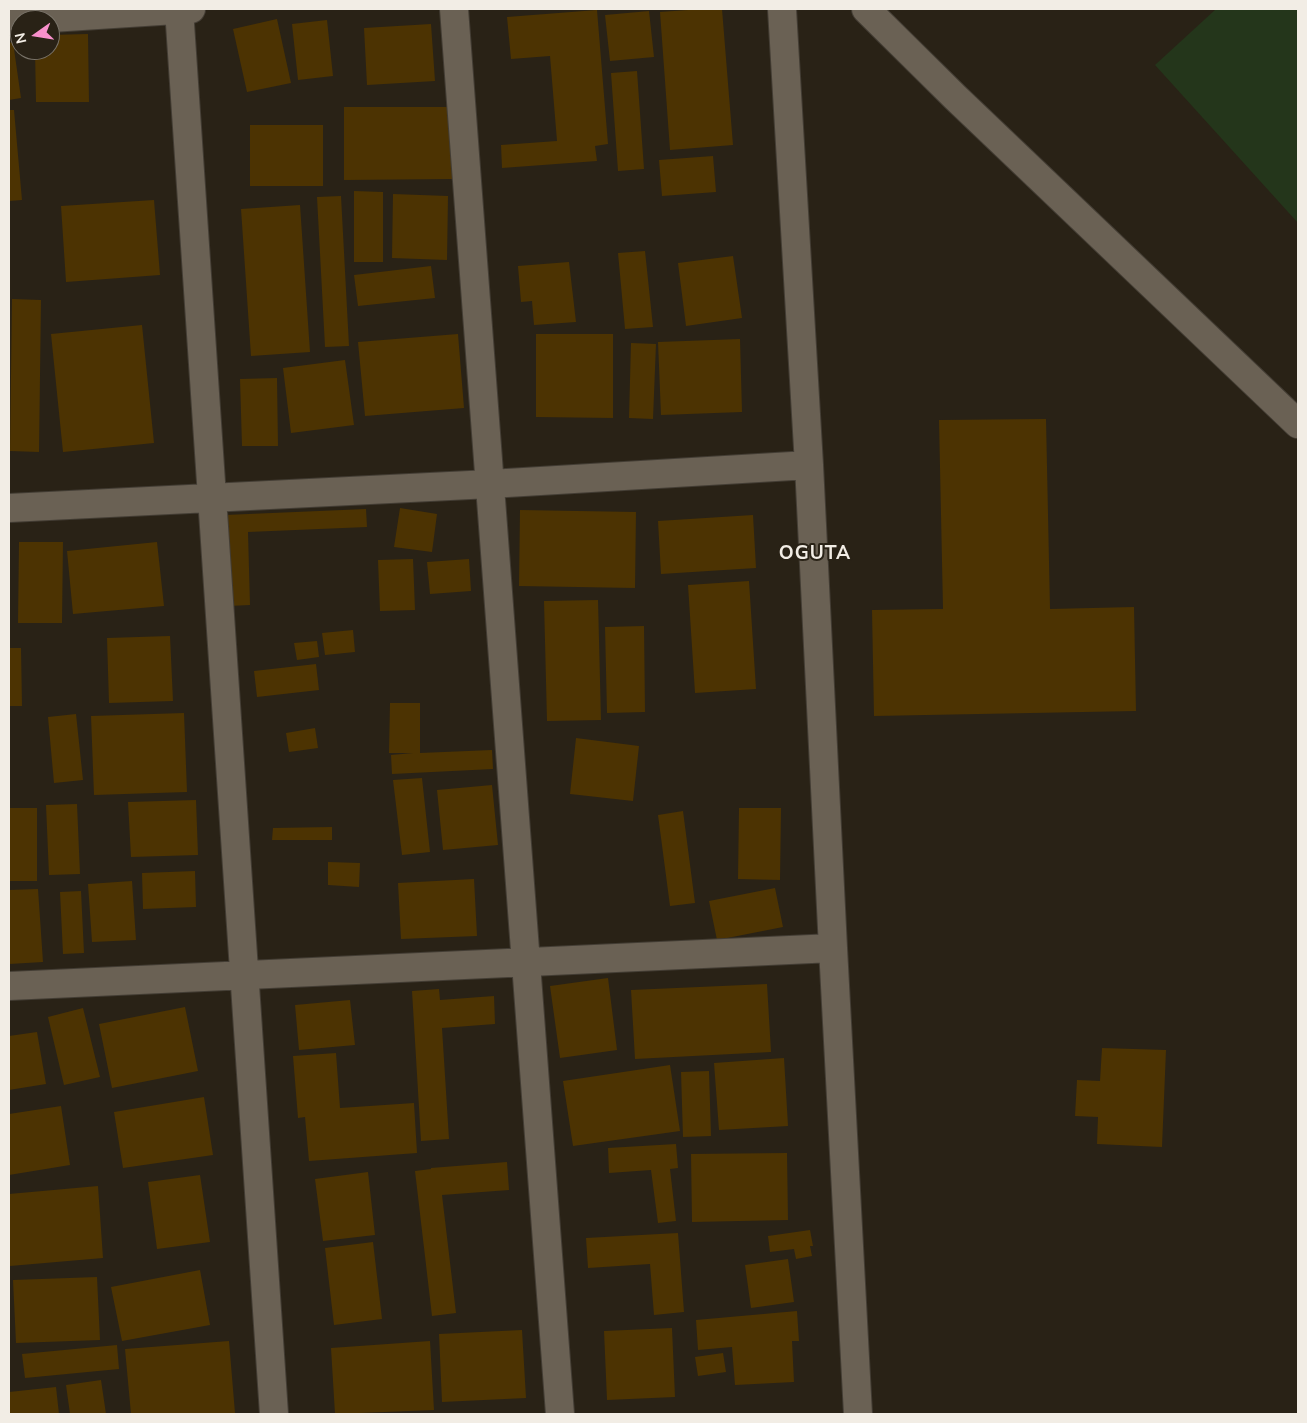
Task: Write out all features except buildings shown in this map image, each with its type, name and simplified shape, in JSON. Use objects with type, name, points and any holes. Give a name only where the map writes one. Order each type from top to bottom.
[{"type":"street","points":[[60,17],[185,9],[212,497],[274,1414]]},
{"type":"street","points":[[454,9],[560,1414]]},
{"type":"street","points":[[782,9],[809,465],[832,948],[858,1414]]},
{"type":"street","points":[[866,9],[962,104],[1298,424]]},
{"type":"street","points":[[9,508],[490,484],[809,465]]},
{"type":"street","points":[[9,986],[832,948]]},
{"type":"green space","points":[[1216,9],[1298,9],[1298,223],[1155,65]]},
{"type":"district","name":"OGUTA","points":[[815,554]]}]
